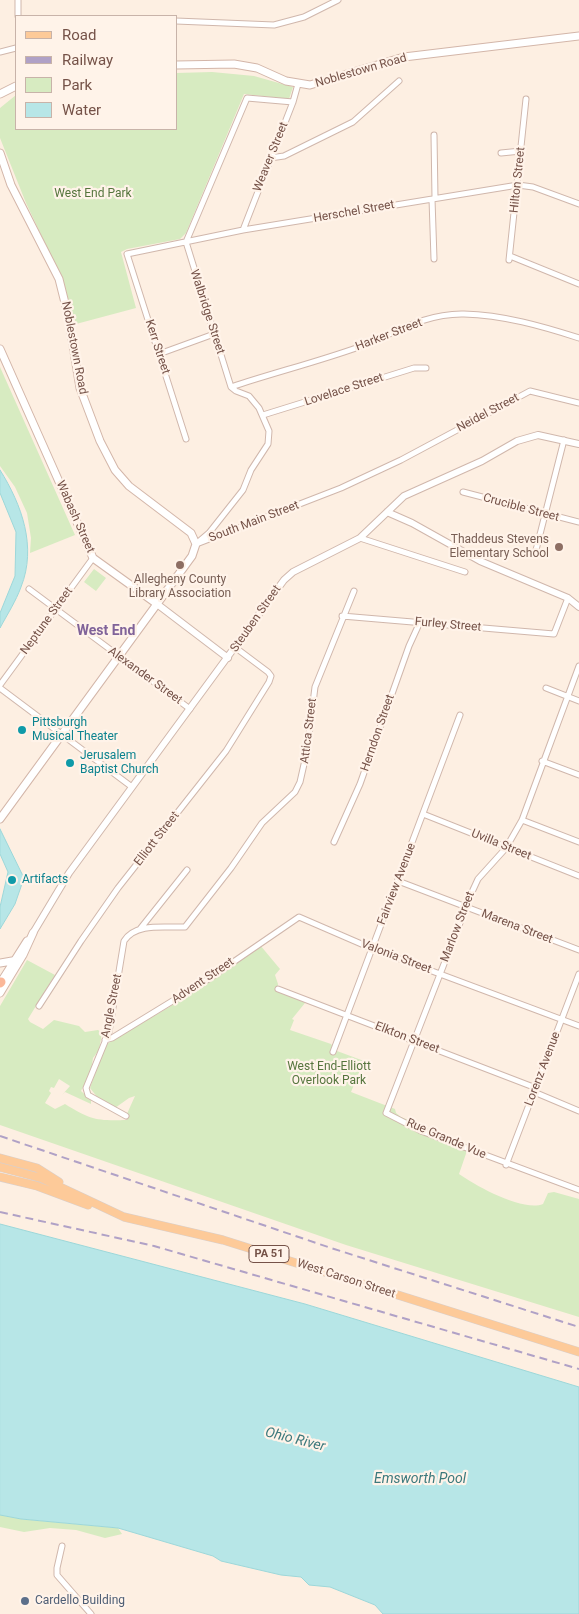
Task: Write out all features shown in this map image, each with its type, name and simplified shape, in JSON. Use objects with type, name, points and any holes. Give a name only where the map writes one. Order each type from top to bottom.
[{"type":"main road","name":"Noblestown Road","points":[[178,65],[234,64],[257,68],[286,82],[298,84],[321,83],[404,57],[579,36]]},
{"type":"main road","points":[[0,94],[15,86]]},
{"type":"main road","name":"Noblestown Road","points":[[0,153],[11,185],[52,261],[59,279],[68,314],[81,393],[111,462],[129,486],[184,527],[194,537],[196,544]]},
{"type":"main road","name":"Wabash Street","points":[[0,349],[93,558],[157,604]]},
{"type":"main road","name":"South Main Street","points":[[0,819],[60,734],[192,556],[196,544]]},
{"type":"main road","name":"Steuben Street","points":[[1,985],[12,962],[34,933]]},
{"type":"main road","name":"Steuben Street","points":[[1,985],[23,955],[34,933]]},
{"type":"main road","points":[[0,963],[12,962]]},
{"type":"main road","points":[[0,1158],[37,1168],[78,1196]]},
{"type":"main road","name":"West Carson Street","points":[[0,1167],[40,1178],[105,1209],[134,1220],[223,1240],[579,1352]]},
{"type":"main road","points":[[0,1177],[37,1186],[66,1198],[105,1209]]},
{"type":"street","points":[[18,0],[18,15]]},
{"type":"street","points":[[178,22],[274,25],[304,17],[338,0]]},
{"type":"street","points":[[0,52],[15,48]]},
{"type":"street","points":[[270,158],[284,156],[353,122],[399,81]]},
{"type":"street","name":"Weaver Street","points":[[243,230],[293,102],[298,84]]},
{"type":"street","points":[[186,242],[247,98],[293,102]]},
{"type":"street","name":"Hilton Street","points":[[526,99],[510,258],[579,284]]},
{"type":"street","points":[[434,135],[434,259]]},
{"type":"street","points":[[502,153],[521,150]]},
{"type":"street","name":"Herschel Street","points":[[127,254],[243,230],[518,185],[533,187],[579,204]]},
{"type":"street","name":"Walbridge Street","points":[[186,242],[232,387]]},
{"type":"street","name":"Kerr Street","points":[[127,254],[186,439]]},
{"type":"street","name":"Harker Street","points":[[232,387],[358,347],[405,326],[439,317],[462,314],[502,318],[579,338]]},
{"type":"street","points":[[159,354],[214,334]]},
{"type":"street","name":"Lovelace Street","points":[[264,415],[414,368],[426,368]]},
{"type":"street","points":[[196,544],[208,533],[243,490],[251,470],[268,444],[269,431],[264,415],[254,400],[232,387]]},
{"type":"street","name":"Neidel Street","points":[[401,460],[530,391],[579,403]]},
{"type":"street","name":"Steuben Street","points":[[34,933],[63,882],[284,580],[293,572],[360,538],[404,496],[417,488],[482,461],[517,441],[538,435],[579,444]]},
{"type":"street","points":[[536,550],[564,440]]},
{"type":"street","name":"South Main Street","points":[[196,544],[327,494],[401,460]]},
{"type":"street","name":"Crucible Street","points":[[463,492],[579,522]]},
{"type":"street","points":[[388,512],[412,523],[480,561],[568,598],[579,607]]},
{"type":"street","points":[[360,538],[465,572]]},
{"type":"street","name":"Neptune Street","points":[[0,686],[93,558]]},
{"type":"street","name":"Alexander Street","points":[[29,589],[190,709]]},
{"type":"street","name":"Attica Street","points":[[140,929],[185,927],[231,868],[262,823],[295,792],[300,782],[307,751],[315,687],[342,616],[354,591]]},
{"type":"street","name":"Furley Street","points":[[342,616],[554,634],[568,598]]},
{"type":"street","name":"Wabash Street","points":[[157,604],[228,658]]},
{"type":"street","name":"Herndon Street","points":[[334,842],[360,784],[408,646],[420,622]]},
{"type":"street","name":"Elliott Street","points":[[39,1006],[81,940],[118,888],[226,750],[269,682],[271,676],[268,672],[236,648]]},
{"type":"street","name":"Marlow Street","points":[[386,1113],[416,1041],[440,974],[478,879],[506,848],[522,820],[542,761],[579,666]]},
{"type":"street","points":[[0,686],[60,734],[132,787]]},
{"type":"street","points":[[546,688],[579,701]]},
{"type":"street","name":"Fairview Avenue","points":[[333,1052],[460,715]]},
{"type":"street","points":[[542,761],[579,775]]},
{"type":"street","name":"Uvilla Street","points":[[423,814],[579,876]]},
{"type":"street","points":[[522,820],[579,842]]},
{"type":"street","name":"Angle Street","points":[[126,1116],[88,1094],[86,1088],[110,1024],[124,942],[131,933],[140,929],[187,870]]},
{"type":"street","name":"Marena Street","points":[[398,881],[579,950]]},
{"type":"street","name":"Valonia Street","points":[[299,917],[373,949],[579,1026]]},
{"type":"street","name":"Advent Street","points":[[105,1040],[121,1034],[210,978],[299,917]]},
{"type":"street","name":"Lorenz Avenue","points":[[506,1165],[579,974]]},
{"type":"street","name":"Elkton Street","points":[[278,989],[416,1041],[535,1090],[579,1111]]},
{"type":"street","name":"Rue Grande Vue","points":[[386,1113],[415,1128],[506,1165],[579,1190]]},
{"type":"street","points":[[62,1546],[56,1568],[57,1575],[91,1614]]},
{"type":"green space","name":"West End Park","points":[[212,72],[254,76],[293,87],[289,99],[244,94],[186,233],[180,239],[127,249],[121,252],[136,308],[76,324],[62,279],[26,203],[0,138],[0,108],[15,96],[15,130],[178,130],[178,73]]},
{"type":"green space","points":[[0,367],[75,535],[30,553],[31,538],[27,513],[15,487],[0,466]]},
{"type":"green space","points":[[94,569],[106,578],[96,591],[84,582]]},
{"type":"green space","name":"West End-Elliott Overlook Park","points":[[260,945],[280,969],[275,975],[278,984],[277,991],[305,1003],[292,1019],[294,1020],[290,1030],[331,1044],[337,1051],[364,1061],[351,1092],[395,1109],[396,1113],[401,1117],[469,1145],[459,1174],[488,1191],[512,1201],[534,1206],[543,1204],[548,1193],[554,1192],[579,1199],[579,1317],[346,1245],[0,1125],[0,1006],[27,960],[55,975],[28,1019],[30,1022],[43,1029],[54,1020],[79,1026],[85,1032],[98,1030],[102,1033],[99,1050],[93,1058],[91,1071],[81,1091],[91,1100],[91,1104],[65,1092],[62,1095],[70,1086],[59,1079],[54,1088],[51,1087],[49,1091],[51,1093],[45,1103],[55,1109],[65,1104],[94,1118],[127,1120],[126,1116],[135,1096],[115,1108],[98,1098],[90,1088],[105,1045],[171,1006]]},
{"type":"green space","points":[[0,1515],[21,1519],[118,1528],[122,1534],[105,1538],[76,1530],[50,1528],[24,1532],[0,1527]]},
{"type":"water","points":[[0,470],[21,512],[25,527],[28,557],[21,587],[0,628],[0,613],[15,576],[16,532],[0,493]]},
{"type":"water","points":[[0,829],[24,878],[15,904],[0,929],[0,907],[8,872],[0,854]]},
{"type":"water","name":"Emsworth Pool","points":[[0,1224],[305,1304],[579,1387],[579,1614],[383,1614],[375,1605],[330,1587],[309,1585],[301,1577],[281,1575],[221,1561],[213,1556],[118,1528],[21,1519],[0,1515]]},
{"type":"railway","points":[[0,1136],[331,1248],[579,1327]]},
{"type":"railway","points":[[0,1212],[154,1246],[579,1369]]},
{"type":"place","name":"Thaddeus Stevens Elementary School","points":[[559,547]]},
{"type":"place","name":"Allegheny County Library Association","points":[[180,565]]},
{"type":"place","name":"Pittsburgh Musical Theater","points":[[22,730]]},
{"type":"place","name":"Jerusalem Baptist Church","points":[[70,763]]},
{"type":"place","name":"Artifacts","points":[[12,880]]},
{"type":"place","name":"Cardello Building","points":[[25,1601]]},
{"type":"district","name":"West End","points":[[106,631]]},
{"type":"water label","name":"Ohio River","points":[[295,1440]]}]
